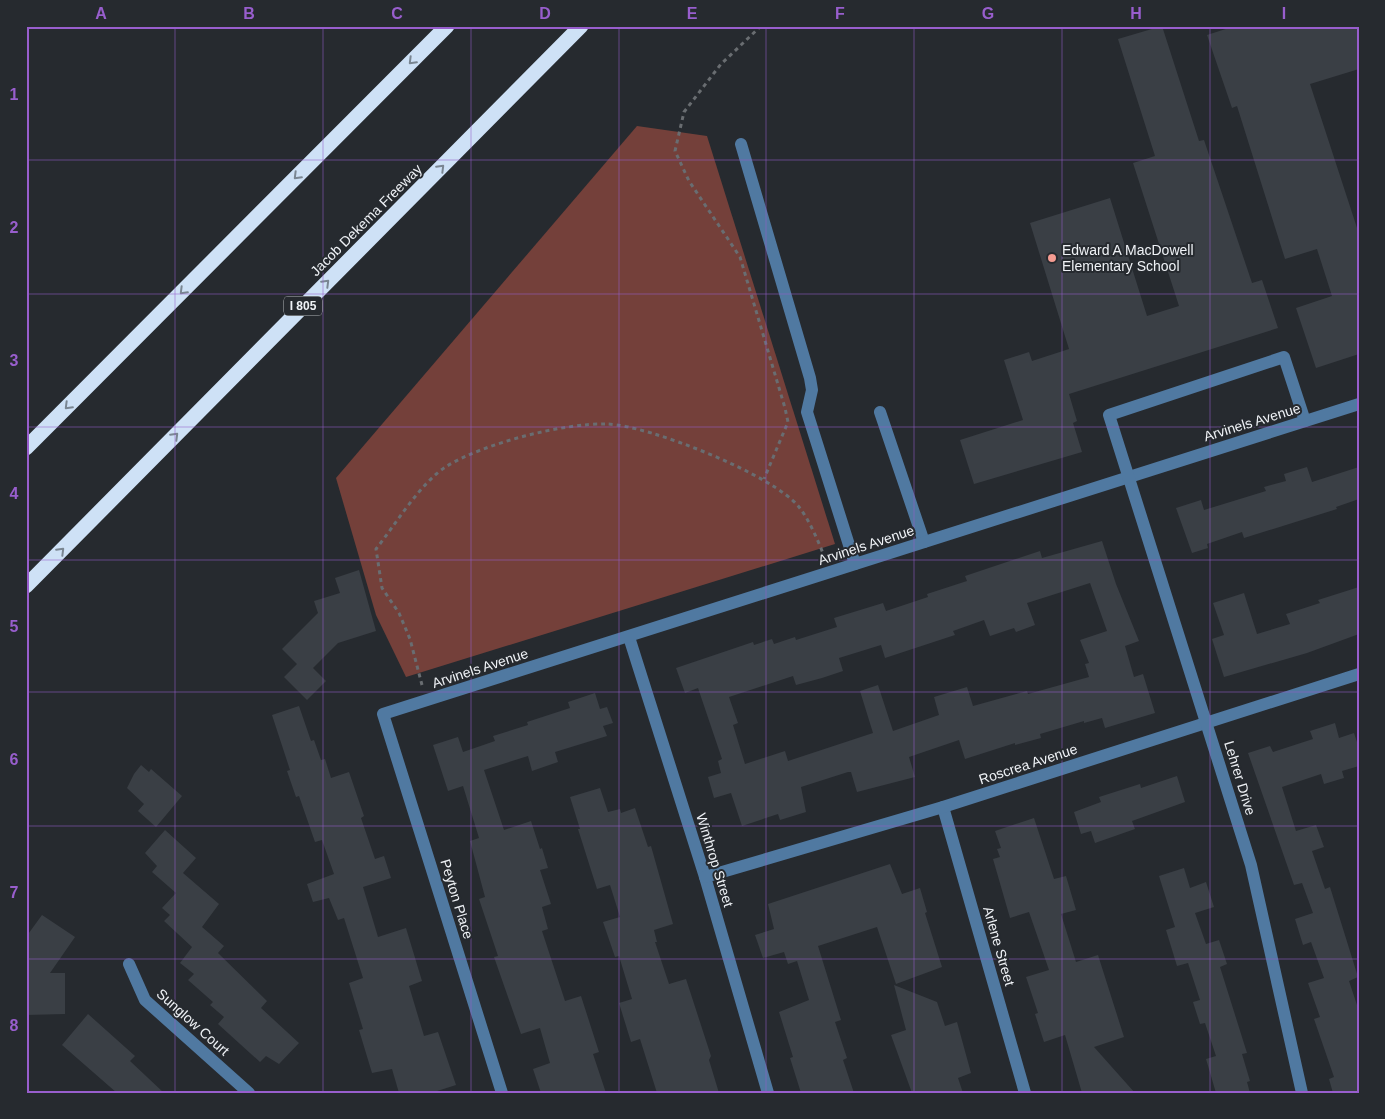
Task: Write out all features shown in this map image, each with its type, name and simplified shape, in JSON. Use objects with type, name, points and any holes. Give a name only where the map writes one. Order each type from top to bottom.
[{"type":"highway","points":[[26,448],[446,26]]},
{"type":"highway","name":"Jacob Dekema Freeway","points":[[26,586],[581,26]]},
{"type":"street","points":[[741,144],[810,378],[812,390],[807,412],[855,564]]},
{"type":"street","name":"Lehrer Drive","points":[[1302,1093],[1251,865],[1109,415],[1284,357],[1305,421]]},
{"type":"street","name":"Arvinels Avenue","points":[[383,714],[1359,404]]},
{"type":"street","points":[[880,412],[924,542]]},
{"type":"street","name":"Winthrop Street","points":[[629,637],[705,877],[768,1093]]},
{"type":"street","name":"Roscrea Avenue","points":[[705,877],[943,807],[1207,721],[1359,674]]},
{"type":"street","name":"Peyton Place","points":[[383,714],[502,1093]]},
{"type":"street","name":"Arlene Street","points":[[943,807],[1025,1093]]},
{"type":"street","name":"Sunglow Court","points":[[129,964],[145,1000],[249,1093]]},
{"type":"path","points":[[762,26],[721,64],[684,112],[675,151],[689,181],[740,257],[785,408],[788,422],[764,479]]},
{"type":"path","points":[[427,700],[415,663],[410,639],[399,613],[382,588],[376,550],[419,492],[446,467],[490,447],[559,429],[608,424],[646,432],[684,444],[725,460],[778,487],[799,507],[820,545],[831,572]]},
{"type":"shaded area","points":[[637,126],[707,136],[835,544],[406,677],[376,615],[336,478]]},
{"type":"building","points":[[1162,26],[1199,141],[1204,140],[1252,283],[1262,280],[1278,328],[1069,394],[1077,421],[1073,423],[1082,452],[974,484],[960,440],[1023,420],[1004,360],[1029,352],[1032,361],[1069,349],[1030,223],[1110,198],[1147,316],[1179,306],[1133,163],[1155,156],[1118,39]]},
{"type":"building","points":[[1235,26],[1359,26],[1359,69],[1310,84],[1359,234],[1359,354],[1316,368],[1296,308],[1332,296],[1317,249],[1285,259],[1237,106],[1232,108],[1207,35]]},
{"type":"building","points":[[1307,467],[1312,482],[1359,467],[1359,499],[1336,507],[1337,509],[1244,538],[1242,532],[1207,544],[1208,548],[1192,553],[1176,508],[1201,500],[1204,510],[1266,491],[1264,487],[1286,481],[1284,474]]},
{"type":"building","points":[[1102,541],[1116,584],[1139,641],[1125,646],[1134,677],[1143,674],[1155,713],[1105,728],[1102,718],[1084,723],[1084,721],[1040,734],[1041,738],[1015,745],[1015,743],[965,759],[959,740],[909,757],[915,777],[857,792],[851,772],[848,772],[801,787],[806,812],[780,820],[778,814],[742,826],[731,793],[714,798],[708,777],[721,773],[718,761],[722,759],[698,688],[685,693],[676,668],[753,642],[754,645],[772,639],[774,644],[795,637],[796,640],[837,627],[834,618],[883,603],[886,611],[928,597],[927,594],[967,581],[965,576],[1040,551],[1042,558]],"holes":[[[1090,583],[1107,631],[1080,640],[1089,663],[1085,664],[1089,677],[1028,694],[1027,691],[973,706],[967,687],[934,697],[939,715],[893,731],[878,685],[860,691],[873,733],[788,761],[785,751],[745,764],[733,725],[738,723],[729,697],[793,676],[796,685],[822,678],[843,671],[839,658],[881,645],[885,658],[955,635],[953,631],[984,620],[990,636],[1014,628],[1016,632],[1035,625],[1027,603]]]},
{"type":"building","points":[[359,570],[376,631],[338,643],[313,668],[326,681],[307,700],[284,677],[297,664],[282,649],[318,613],[314,601],[340,593],[335,578]]},
{"type":"building","points":[[1359,587],[1359,634],[1307,653],[1224,677],[1212,639],[1224,635],[1213,603],[1244,593],[1257,634],[1290,624],[1286,614],[1320,603],[1318,600]]},
{"type":"building","points":[[595,693],[600,709],[607,707],[613,723],[603,726],[607,736],[555,752],[558,762],[532,771],[528,756],[484,770],[504,830],[531,821],[540,849],[542,848],[548,868],[540,870],[551,904],[542,907],[548,929],[542,931],[565,1001],[581,996],[599,1052],[593,1054],[606,1093],[541,1093],[533,1069],[550,1063],[540,1028],[521,1034],[494,957],[498,956],[479,899],[485,897],[470,841],[479,838],[463,786],[448,791],[433,745],[458,737],[463,752],[495,741],[493,736],[528,725],[527,722],[570,708],[568,702]]},
{"type":"building","points":[[299,706],[311,741],[314,740],[321,760],[325,759],[331,778],[349,772],[364,816],[361,818],[375,859],[384,856],[391,878],[363,887],[378,937],[406,928],[422,981],[409,986],[424,1036],[438,1032],[456,1085],[431,1093],[399,1093],[392,1069],[372,1073],[359,1030],[363,1029],[349,983],[363,978],[344,918],[338,920],[329,898],[313,902],[307,884],[334,874],[322,840],[315,842],[299,796],[296,797],[287,771],[290,770],[272,715]]},
{"type":"building","points":[[1335,723],[1339,738],[1354,733],[1359,748],[1359,766],[1342,771],[1344,778],[1324,784],[1321,774],[1282,787],[1296,831],[1316,825],[1324,847],[1312,851],[1325,889],[1330,887],[1358,977],[1349,981],[1359,1011],[1359,1093],[1333,1093],[1329,1079],[1334,1077],[1314,1019],[1320,1017],[1308,983],[1324,978],[1311,942],[1303,945],[1295,919],[1313,913],[1302,883],[1294,885],[1248,753],[1270,746],[1273,752],[1313,739],[1310,731]]},
{"type":"building","points":[[141,765],[149,772],[151,769],[182,796],[156,827],[138,811],[144,804],[127,788]]},
{"type":"building","points":[[1177,776],[1185,802],[1132,821],[1135,829],[1095,843],[1091,831],[1081,834],[1074,812],[1101,802],[1099,797],[1140,784],[1141,788]]},
{"type":"building","points":[[600,788],[608,812],[620,809],[621,813],[635,808],[648,847],[651,846],[673,924],[654,930],[657,942],[655,942],[669,984],[686,979],[711,1056],[709,1060],[719,1093],[657,1093],[640,1039],[631,1042],[619,1003],[632,999],[619,956],[615,957],[603,922],[620,917],[610,885],[597,889],[570,797]]},
{"type":"building","points":[[1034,818],[1054,879],[1066,876],[1076,910],[1061,914],[1076,962],[1098,955],[1124,1037],[1094,1047],[1135,1093],[1082,1093],[1065,1035],[1044,1042],[1035,1014],[1038,1013],[1026,977],[1049,970],[1029,912],[1010,918],[993,859],[1000,857],[997,849],[1001,848],[995,831]]},
{"type":"building","points":[[165,830],[196,858],[183,873],[219,904],[202,927],[224,946],[218,953],[267,1001],[261,1008],[299,1043],[279,1064],[266,1056],[260,1062],[218,1024],[224,1017],[210,1005],[213,1002],[188,980],[194,974],[180,963],[192,947],[164,921],[170,915],[162,908],[176,893],[152,872],[157,866],[145,853]]},
{"type":"building","points":[[890,864],[902,894],[920,888],[927,912],[925,913],[942,967],[896,984],[877,927],[818,946],[841,1020],[835,1022],[847,1058],[843,1060],[854,1093],[801,1093],[790,1058],[793,1057],[779,1012],[809,1000],[797,961],[788,964],[784,952],[763,958],[755,935],[774,929],[768,904]]},
{"type":"building","points":[[1184,868],[1190,888],[1206,882],[1214,907],[1195,913],[1206,944],[1219,940],[1227,964],[1220,967],[1247,1053],[1242,1054],[1250,1081],[1247,1082],[1250,1093],[1216,1093],[1206,1059],[1216,1056],[1205,1023],[1200,1024],[1193,1002],[1200,1000],[1188,963],[1177,966],[1166,930],[1175,927],[1159,876]]},
{"type":"building","points":[[42,915],[75,937],[50,973],[65,973],[65,1014],[26,1015],[26,937]]},
{"type":"building","points":[[894,985],[937,1002],[945,1026],[957,1022],[971,1073],[958,1078],[963,1093],[912,1093],[891,1035],[906,1030]]},
{"type":"building","points":[[88,1014],[135,1056],[130,1061],[164,1093],[117,1093],[62,1045]]},
{"type":"place","name":"Edward A MacDowell Elementary School","points":[[1052,258]]}]
